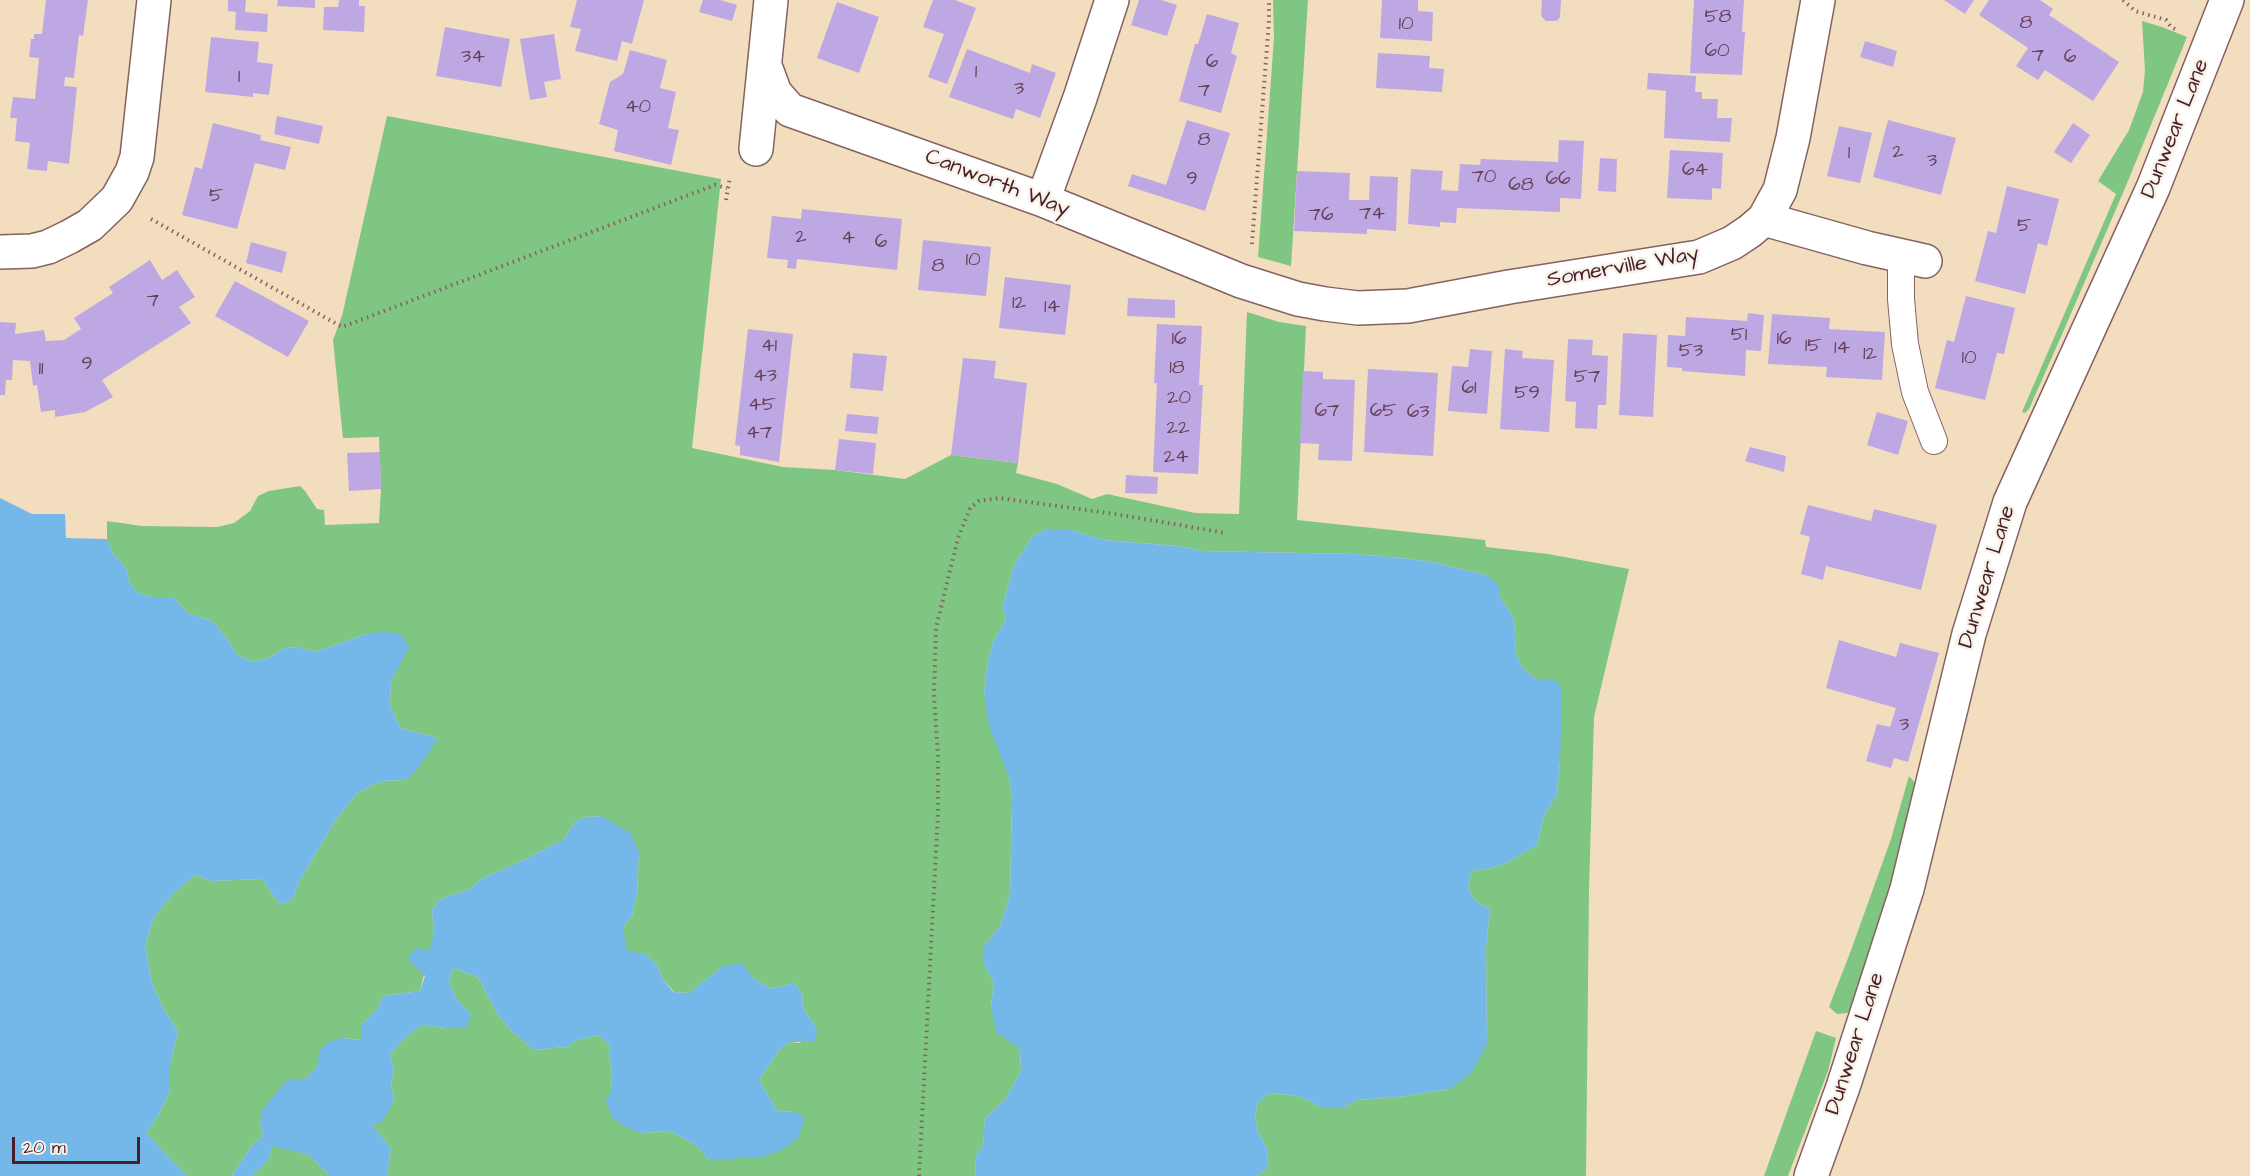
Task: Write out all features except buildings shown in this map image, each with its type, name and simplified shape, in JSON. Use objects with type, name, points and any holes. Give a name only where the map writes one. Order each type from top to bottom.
[{"type":"street","points":[[0,252],[48,247],[90,225],[117,199],[132,172],[137,157],[154,0]]},
{"type":"street","points":[[756,149],[771,0]]},
{"type":"street","points":[[1042,200],[1080,98],[1112,0]]},
{"type":"street","name":"Somerville Way","points":[[1249,284],[1325,304],[1358,308],[1407,306],[1509,287],[1699,257],[1732,243],[1764,219],[1780,190],[1793,138],[1818,0]]},
{"type":"street","name":"Dunwear Lane","points":[[1811,1176],[1843,1087],[1907,889],[1969,634],[2010,502],[2153,188],[2227,0]]},
{"type":"street","name":"Canworth Way","points":[[765,66],[775,93],[790,110],[1042,200],[1249,284]]},
{"type":"street","points":[[1764,219],[1913,259]]},
{"type":"lane","points":[[1913,259],[1901,299],[1905,344],[1915,392],[1934,441]]},
{"type":"path","points":[[1249,284],[1269,0]]},
{"type":"path","points":[[2123,0],[2135,11],[2166,20],[2171,27],[2212,41]]},
{"type":"path","points":[[117,199],[342,327],[715,185],[727,188]]},
{"type":"path","points":[[919,1176],[938,813],[938,756],[934,695],[936,628],[958,538],[970,508],[979,501],[999,498],[1115,514],[1226,533]]},
{"type":"green space","points":[[1273,0],[1308,0],[1291,266],[1258,257],[1274,38]]},
{"type":"green space","points":[[2142,21],[2187,37],[2123,193],[2029,409],[2025,413],[2022,412],[2116,194],[2098,181],[2129,130],[2143,92],[2145,70]]},
{"type":"green space","points":[[387,116],[721,179],[692,448],[783,467],[835,470],[905,479],[951,455],[1018,463],[1016,473],[1057,484],[1092,499],[1107,494],[1195,513],[1239,514],[1247,312],[1279,322],[1306,326],[1297,520],[1485,540],[1486,547],[1548,554],[1629,569],[1594,717],[1589,890],[1586,1176],[1257,1176],[1267,1168],[1268,1150],[1258,1132],[1255,1117],[1257,1103],[1270,1093],[1299,1096],[1321,1107],[1344,1107],[1357,1100],[1399,1097],[1450,1089],[1487,1044],[1486,948],[1490,909],[1475,901],[1468,888],[1471,871],[1492,868],[1508,862],[1537,845],[1544,816],[1557,794],[1560,763],[1560,713],[1553,679],[1536,679],[1524,670],[1516,655],[1514,619],[1486,575],[1411,559],[1355,554],[1202,551],[1178,546],[1104,540],[1072,530],[1044,530],[1032,537],[1014,566],[1003,605],[1006,619],[994,640],[988,660],[984,693],[1010,780],[1012,801],[1010,895],[1000,926],[984,946],[984,965],[994,983],[991,1005],[1020,1049],[1021,1071],[1005,1100],[985,1119],[983,1145],[975,1158],[976,1176],[387,1176],[391,1148],[372,1125],[394,1100],[391,1083],[394,1070],[390,1054],[406,1037],[422,1025],[445,1028],[471,1014],[457,1000],[449,982],[453,968],[478,977],[498,1015],[534,1050],[566,1047],[578,1040],[598,1035],[610,1045],[611,1091],[642,1133],[670,1131],[696,1145],[709,1160],[794,1111],[778,1112],[759,1080],[780,1049],[790,1042],[800,1043],[817,1029],[803,1008],[802,993],[794,983],[771,989],[752,977],[723,966],[689,993],[674,992],[663,979],[657,965],[647,955],[627,951],[623,928],[632,916],[637,894],[639,852],[601,816],[584,817],[574,823],[564,839],[483,878],[470,889],[439,900],[432,910],[434,934],[420,991],[383,996],[376,1011],[362,1024],[362,1040],[342,1038],[306,1079],[288,1079],[260,1122],[263,1136],[252,1145],[232,1176],[187,1176],[146,1133],[159,1114],[170,1090],[170,1066],[178,1031],[163,1008],[152,983],[145,946],[154,917],[173,894],[195,875],[212,881],[262,879],[280,905],[293,899],[299,882],[335,821],[357,793],[381,781],[406,780],[438,738],[400,728],[390,705],[391,681],[398,667],[369,633],[315,652],[297,647],[284,648],[269,658],[253,662],[237,655],[226,637],[212,621],[187,613],[174,597],[152,597],[138,593],[130,584],[126,568],[113,554],[107,539],[107,521],[142,526],[217,527],[234,523],[250,511],[258,496],[269,491],[300,486],[317,509],[324,510],[325,525],[379,523],[381,489],[379,437],[343,438],[333,340],[342,316]]},
{"type":"green space","points":[[1909,776],[1917,785],[1893,880],[1859,987],[1848,1013],[1837,1014],[1829,1007],[1891,839]]},
{"type":"green space","points":[[1816,1031],[1836,1038],[1828,1071],[1788,1176],[1764,1176]]},
{"type":"green space","points":[[272,1145],[309,1155],[330,1176],[252,1176],[269,1159]]},
{"type":"water","points":[[0,498],[32,514],[65,514],[66,538],[107,539],[113,554],[126,568],[130,584],[138,593],[152,597],[174,597],[187,613],[212,621],[226,637],[237,655],[253,662],[269,658],[284,648],[297,647],[315,652],[369,633],[400,634],[409,647],[391,681],[390,705],[400,728],[438,738],[422,763],[406,780],[381,781],[357,793],[335,821],[299,882],[293,899],[280,905],[262,879],[212,881],[195,875],[173,894],[154,917],[145,946],[152,983],[163,1008],[178,1031],[170,1066],[170,1090],[159,1114],[146,1133],[187,1176],[0,1176]]},
{"type":"water","points":[[1044,530],[1072,530],[1104,540],[1178,546],[1202,551],[1355,554],[1411,559],[1486,575],[1499,585],[1500,597],[1514,619],[1516,655],[1524,670],[1536,679],[1553,679],[1562,688],[1557,794],[1544,816],[1537,845],[1508,862],[1492,868],[1471,871],[1468,888],[1475,901],[1490,909],[1486,948],[1487,1044],[1472,1072],[1450,1089],[1399,1097],[1357,1100],[1344,1107],[1321,1107],[1299,1096],[1270,1093],[1257,1103],[1255,1117],[1258,1132],[1268,1150],[1267,1168],[1257,1176],[976,1176],[975,1158],[983,1145],[985,1119],[1005,1100],[1021,1071],[1020,1049],[996,1032],[991,1005],[994,983],[984,965],[984,946],[1000,926],[1010,895],[1012,802],[1010,780],[989,726],[984,693],[988,660],[994,640],[1006,619],[1003,605],[1014,566],[1032,537]]},
{"type":"water","points":[[601,816],[630,833],[639,852],[637,894],[632,916],[623,928],[627,950],[647,955],[657,965],[663,979],[673,992],[689,993],[723,966],[742,963],[752,977],[771,989],[794,983],[802,993],[803,1008],[817,1029],[815,1042],[790,1042],[780,1049],[759,1080],[778,1112],[794,1111],[805,1118],[798,1138],[782,1150],[762,1157],[709,1160],[696,1145],[670,1131],[642,1133],[626,1127],[613,1119],[606,1102],[611,1091],[610,1045],[598,1035],[578,1040],[566,1047],[534,1050],[498,1015],[478,977],[453,968],[449,982],[457,1000],[471,1014],[467,1027],[445,1028],[422,1025],[406,1037],[390,1054],[394,1070],[391,1083],[394,1100],[383,1121],[372,1125],[391,1148],[387,1176],[330,1176],[309,1155],[272,1146],[269,1159],[252,1176],[232,1176],[252,1145],[263,1136],[260,1122],[262,1110],[288,1079],[306,1079],[318,1065],[319,1051],[329,1042],[342,1038],[362,1040],[362,1024],[376,1011],[383,996],[420,991],[425,976],[408,959],[416,948],[429,951],[434,934],[432,910],[439,900],[470,889],[483,878],[564,839],[574,823],[584,817]]}]
